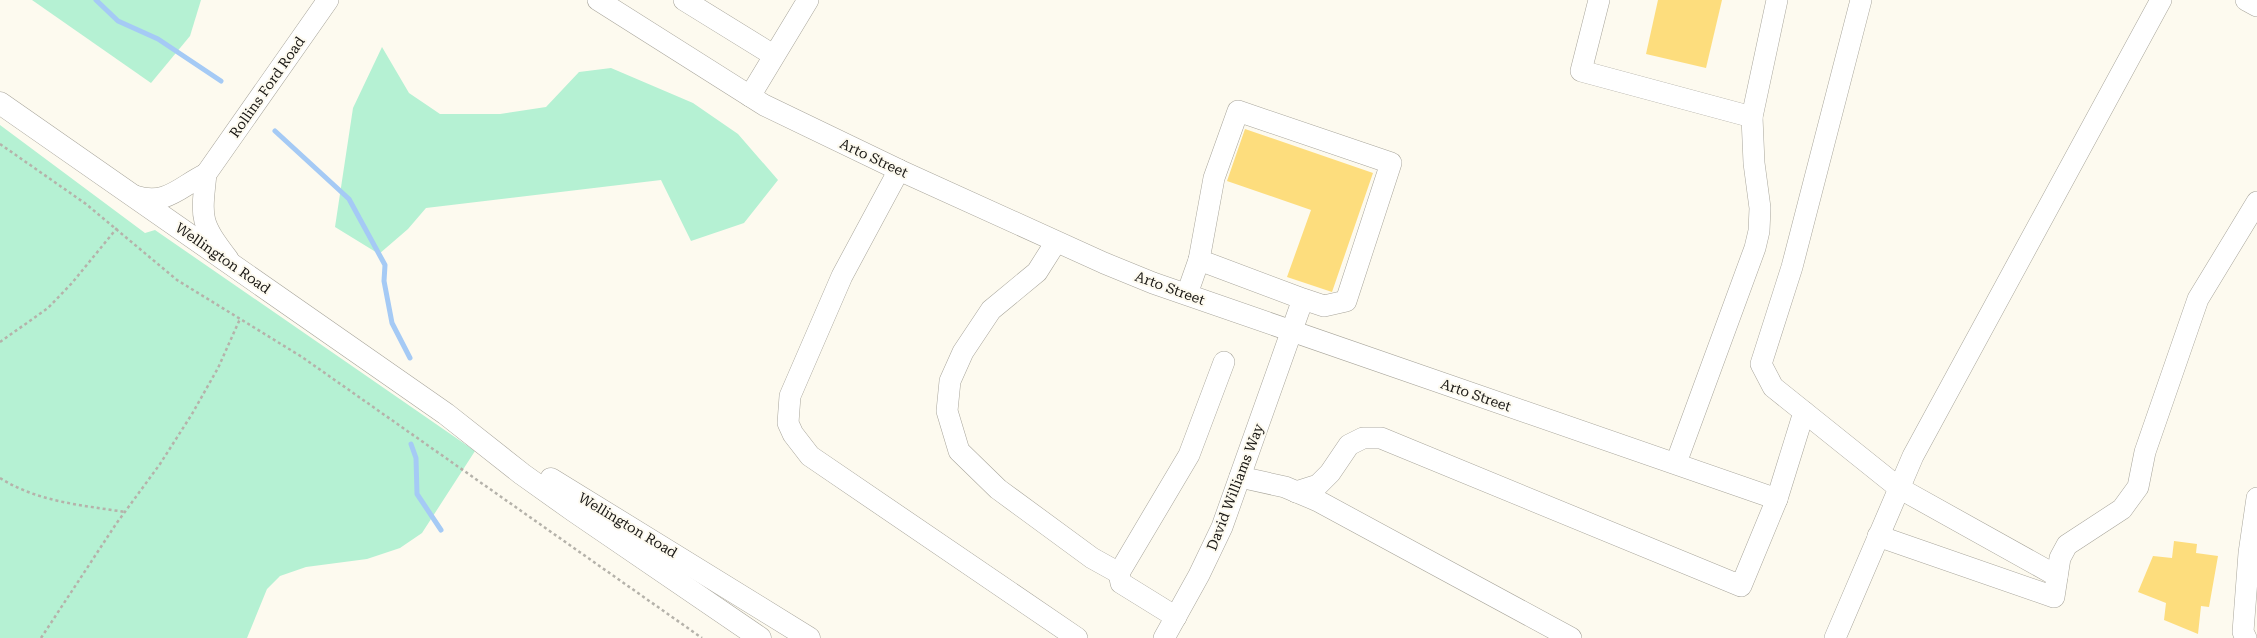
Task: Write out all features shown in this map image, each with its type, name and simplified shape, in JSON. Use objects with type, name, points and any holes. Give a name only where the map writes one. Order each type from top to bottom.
[{"type":"main road","name":"Wellington Road","points":[[0,103],[446,414],[544,490],[760,638]]},
{"type":"main road","name":"Wellington Road","points":[[446,414],[809,638]]},
{"type":"street","name":"Rollins Ford Road","points":[[134,196],[145,199],[165,198],[174,194],[188,183],[206,174],[328,0]]},
{"type":"street","name":"Arto Street","points":[[598,0],[764,105],[899,170],[1056,242],[1139,277],[1777,499]]},
{"type":"street","points":[[684,0],[773,55]]},
{"type":"street","points":[[750,96],[773,55],[808,0]]},
{"type":"street","points":[[1600,0],[1582,71],[1752,117]]},
{"type":"street","points":[[1676,463],[1710,375],[1757,237],[1760,208],[1754,163],[1752,117],[1777,0]]},
{"type":"street","points":[[1861,0],[1792,267],[1761,364],[1773,387],[1899,488],[2057,576]]},
{"type":"street","points":[[1835,638],[1913,456],[2161,0]]},
{"type":"street","points":[[2246,0],[2257,6]]},
{"type":"street","points":[[1187,294],[1199,260],[1214,178],[1238,111],[1391,163],[1346,300],[1324,306],[1199,260]]},
{"type":"street","points":[[899,170],[842,276],[790,396],[788,423],[793,434],[810,456],[1077,638]]},
{"type":"street","name":"Rollins Ford Road","points":[[206,174],[203,206],[204,223],[209,234],[232,264]]},
{"type":"street","points":[[1878,536],[2054,597],[2060,558],[2068,545],[2122,509],[2138,487],[2145,452],[2198,299],[2257,202]]},
{"type":"street","points":[[1056,242],[1037,272],[991,310],[963,352],[950,381],[947,411],[959,451],[998,489],[1092,558],[1119,573]]},
{"type":"street","name":"David Williams Way","points":[[1164,638],[1176,618],[1222,527],[1282,361],[1290,330],[1302,299]]},
{"type":"street","points":[[1176,618],[1121,583],[1119,573],[1189,455],[1224,362]]},
{"type":"street","points":[[1296,492],[1318,485],[1330,472],[1349,445],[1362,438],[1381,438],[1741,586],[1777,499],[1804,412]]},
{"type":"street","points":[[1240,477],[1285,487],[1318,501],[1571,638]]},
{"type":"street","points":[[2246,638],[2243,632],[2249,553],[2257,498]]},
{"type":"path","points":[[0,144],[86,204],[117,228],[177,280],[302,357],[702,638]]},
{"type":"path","points":[[0,342],[48,308],[72,283],[117,228]]},
{"type":"path","points":[[41,638],[192,414],[218,368],[240,319]]},
{"type":"path","points":[[0,478],[35,496],[53,501],[125,512]]},
{"type":"green space","points":[[32,0],[201,0],[190,36],[151,83]]},
{"type":"green space","points":[[382,47],[409,93],[440,114],[500,114],[546,107],[579,72],[611,68],[693,103],[738,134],[778,180],[744,223],[691,241],[661,180],[426,208],[408,229],[379,254],[335,227],[353,108]]},
{"type":"green space","points":[[0,125],[145,233],[155,230],[475,451],[422,533],[400,548],[367,559],[306,567],[280,576],[267,589],[247,638],[0,638]]},
{"type":"building","points":[[1658,0],[1722,0],[1706,68],[1646,54]]},
{"type":"building","points":[[1245,129],[1373,173],[1332,292],[1287,277],[1311,210],[1227,181]]},
{"type":"building","points":[[2174,541],[2197,544],[2196,553],[2218,556],[2209,607],[2201,606],[2198,634],[2164,620],[2166,603],[2138,592],[2153,556],[2172,558]]},
{"type":"waterway","points":[[96,0],[118,21],[158,39],[221,81]]},
{"type":"waterway","points":[[275,131],[349,199],[385,265],[384,281],[392,323],[410,358]]},
{"type":"waterway","points":[[411,444],[416,458],[417,494],[441,530]]}]
